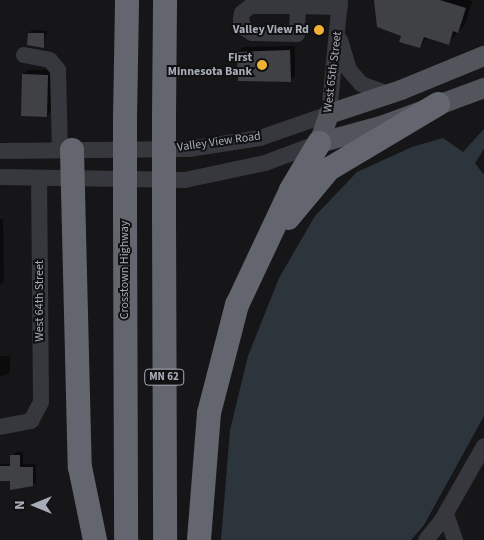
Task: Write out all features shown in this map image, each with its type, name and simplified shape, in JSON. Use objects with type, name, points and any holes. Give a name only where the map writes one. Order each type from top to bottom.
[{"type":"highway","points":[[122,0],[126,73]]},
{"type":"highway","name":"Crosstown Highway","points":[[126,540],[125,119],[127,0]]},
{"type":"highway","name":"MN 62","points":[[164,0],[165,540]]},
{"type":"highway","points":[[265,247],[329,169],[438,104]]},
{"type":"highway","points":[[199,540],[209,413],[237,305],[291,190],[319,143]]},
{"type":"highway","points":[[66,150],[74,180],[80,467],[95,540]]},
{"type":"main road","name":"Valley View Road","points":[[329,114],[389,94],[484,56]]},
{"type":"main road","points":[[319,143],[384,125],[484,88]]},
{"type":"main road","name":"West 65th Street","points":[[319,143],[329,114]]},
{"type":"street","points":[[298,6],[340,4]]},
{"type":"street","name":"West 65th Street","points":[[329,114],[340,4]]},
{"type":"street","points":[[338,33],[349,70],[361,84],[389,94]]},
{"type":"street","points":[[24,55],[50,60],[58,70],[66,150]]},
{"type":"street","name":"Valley View Road","points":[[0,151],[188,149],[260,138],[329,114]]},
{"type":"street","points":[[0,177],[74,180],[185,180],[265,163],[319,143]]},
{"type":"street","name":"West 64th Street","points":[[0,427],[31,420],[41,402],[40,178]]},
{"type":"street","points":[[426,540],[446,514],[484,446]]},
{"type":"street","points":[[446,514],[455,540]]},
{"type":"shaded area","points":[[484,129],[484,149],[475,163],[484,175],[484,416],[424,525],[411,540],[221,540],[230,430],[248,356],[279,278],[315,216],[357,172],[412,147],[443,138],[463,152]]},
{"type":"building","points":[[374,0],[440,0],[466,8],[458,33],[453,31],[449,45],[424,37],[420,48],[399,42],[401,36],[377,27]]},
{"type":"building","points":[[28,33],[44,33],[44,48],[27,45]]},
{"type":"building","points":[[290,50],[291,82],[238,81],[237,52]]},
{"type":"building","points":[[22,74],[48,75],[47,117],[21,116]]},
{"type":"building","points":[[10,455],[20,455],[20,467],[33,467],[33,486],[10,490],[10,481],[0,481],[0,466],[10,466]]},
{"type":"place","name":"Valley View Rd","points":[[319,30]]},
{"type":"place","name":"First Minnesota Bank","points":[[262,65]]}]
